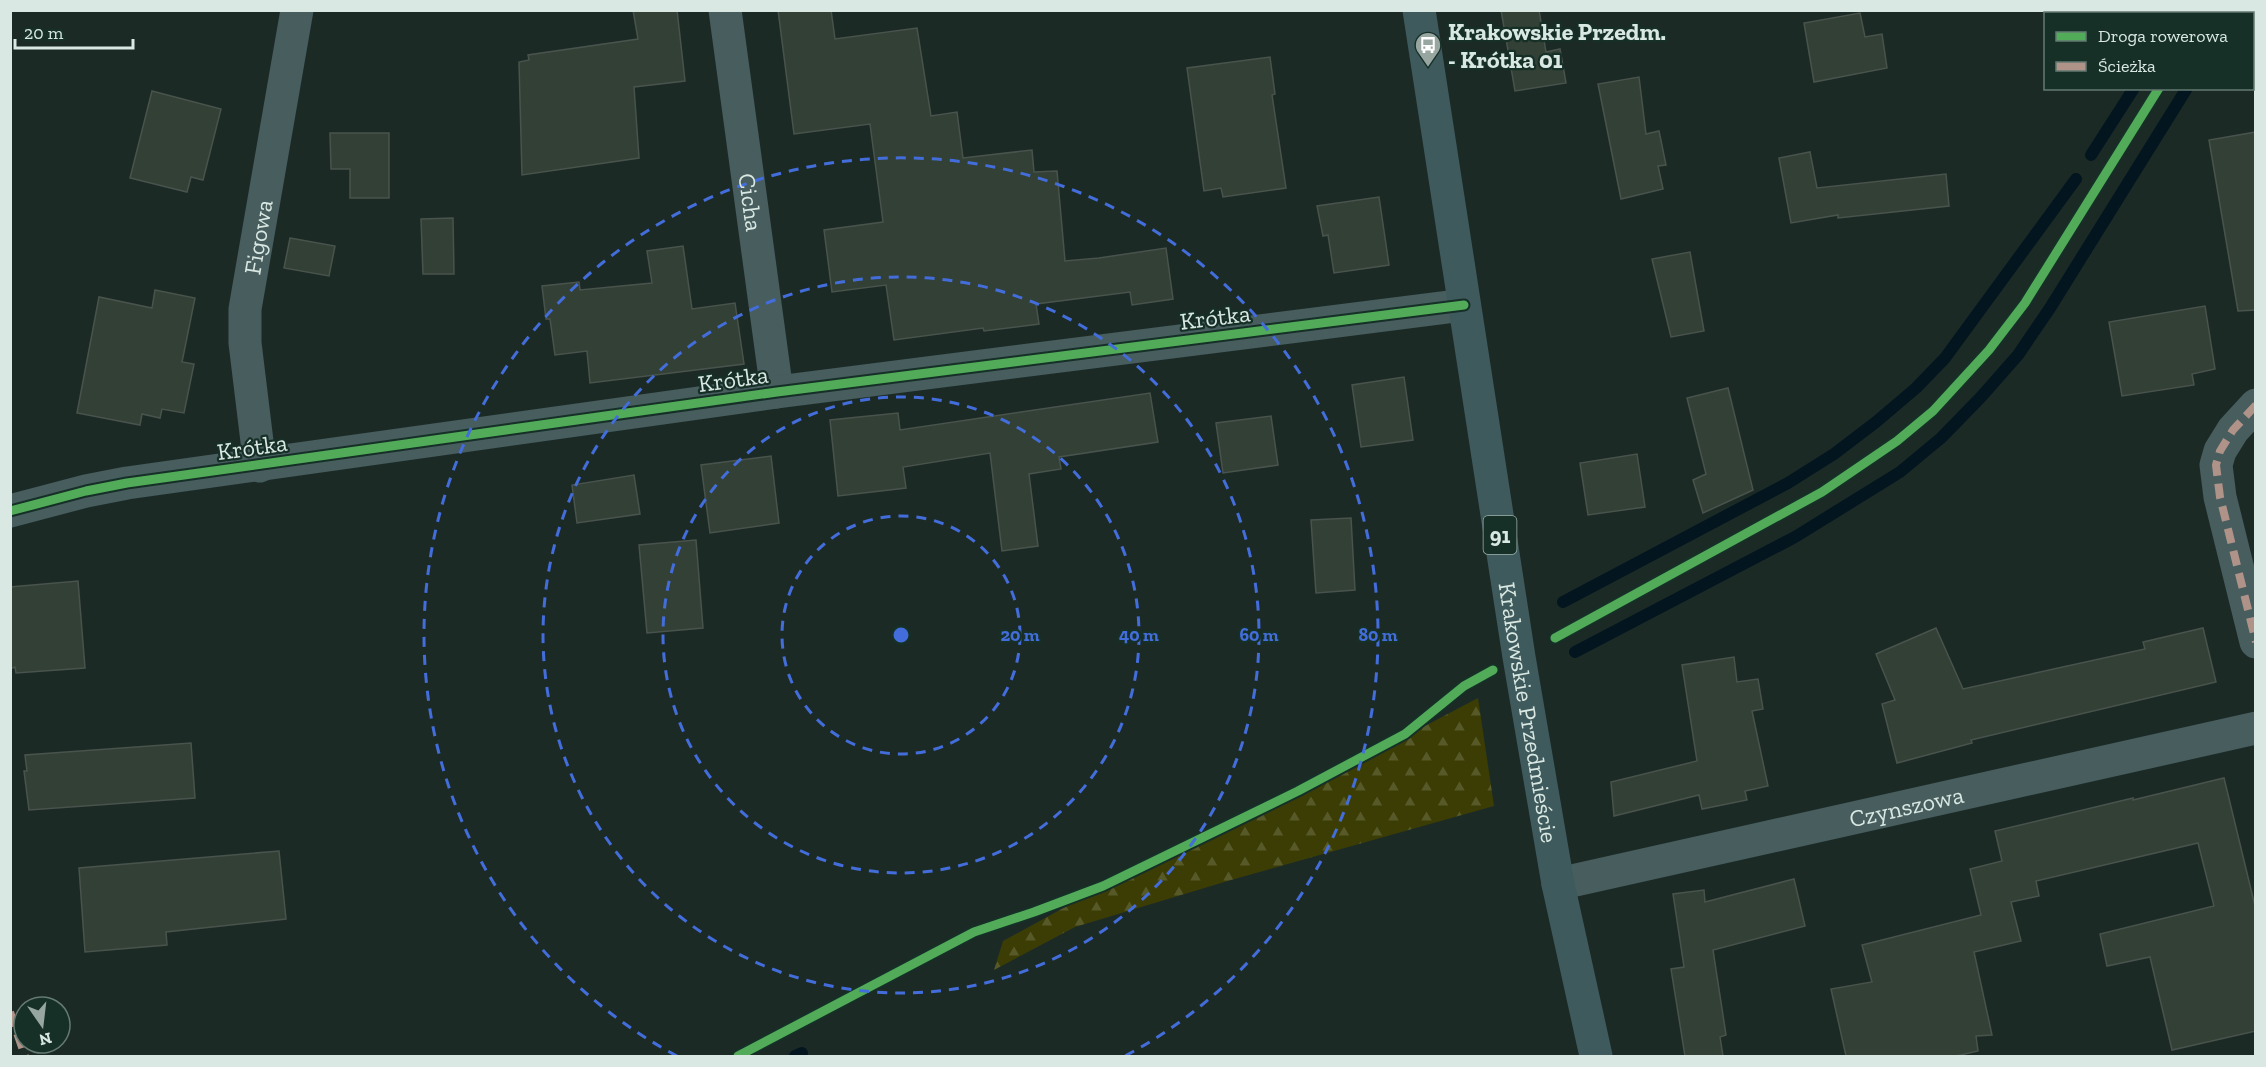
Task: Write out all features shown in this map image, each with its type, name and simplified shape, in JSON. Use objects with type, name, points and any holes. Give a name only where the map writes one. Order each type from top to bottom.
[{"type":"main road","name":"Krakowskie Przedmieście","points":[[1419,10],[1519,657],[1558,884],[1596,1056]]},
{"type":"street","name":"Figowa","points":[[260,466],[245,343],[245,309],[297,10]]},
{"type":"street","name":"Cicha","points":[[725,10],[777,392]]},
{"type":"street","name":"Krótka","points":[[10,511],[86,491],[128,483],[777,392],[1464,305]]},
{"type":"street","points":[[2256,405],[2233,430],[2220,451],[2216,465],[2220,497],[2256,642]]},
{"type":"street","name":"Czynszowa","points":[[1558,884],[2256,728]]},
{"type":"green space","points":[[1478,698],[1494,806],[1231,880],[1075,927],[994,970],[1003,941],[1078,900],[1292,796]]},
{"type":"building","points":[[633,10],[677,10],[685,81],[634,87],[639,158],[522,175],[519,62],[529,60],[528,55],[638,39]]},
{"type":"building","points":[[778,10],[831,10],[835,39],[917,28],[931,116],[957,112],[963,158],[1032,150],[1034,172],[1057,171],[1065,261],[1166,248],[1173,299],[1132,305],[1130,292],[1036,304],[1039,324],[984,331],[983,328],[894,340],[886,285],[832,292],[824,230],[883,222],[870,124],[794,134]]},
{"type":"building","points":[[1501,10],[1539,10],[1546,52],[1560,49],[1566,83],[1515,91]]},
{"type":"building","points":[[1860,13],[1865,37],[1882,34],[1887,68],[1814,82],[1804,23]]},
{"type":"building","points":[[1270,57],[1275,94],[1272,95],[1286,188],[1223,197],[1221,188],[1204,191],[1187,68]]},
{"type":"building","points":[[1639,77],[1646,134],[1659,131],[1666,165],[1658,166],[1663,189],[1621,199],[1598,84]]},
{"type":"building","points":[[152,91],[221,109],[203,180],[191,177],[187,192],[130,178]]},
{"type":"building","points":[[2256,132],[2256,310],[2238,311],[2209,140]]},
{"type":"building","points":[[330,133],[389,133],[389,198],[350,198],[350,169],[331,169]]},
{"type":"building","points":[[1810,152],[1817,188],[1946,174],[1949,206],[1838,218],[1838,215],[1791,223],[1779,158]]},
{"type":"building","points":[[1379,197],[1389,265],[1334,273],[1328,235],[1323,236],[1317,206]]},
{"type":"building","points":[[453,218],[454,274],[423,274],[421,219]]},
{"type":"building","points":[[290,238],[335,246],[329,276],[284,268]]},
{"type":"building","points":[[683,246],[692,309],[735,303],[744,364],[590,383],[587,351],[555,355],[550,319],[546,319],[542,286],[579,282],[580,290],[652,283],[647,251]]},
{"type":"building","points":[[1690,252],[1704,331],[1671,337],[1652,259]]},
{"type":"building","points":[[155,290],[195,298],[182,362],[194,364],[184,413],[162,409],[160,418],[142,414],[140,425],[77,413],[99,297],[152,308]]},
{"type":"building","points":[[2205,306],[2215,369],[2192,374],[2194,385],[2122,396],[2109,322]]},
{"type":"building","points":[[1404,377],[1413,440],[1361,447],[1352,385]]},
{"type":"building","points":[[1728,388],[1753,490],[1703,513],[1693,480],[1706,474],[1687,398]]},
{"type":"building","points":[[1150,393],[1158,442],[1059,457],[1061,469],[1029,474],[1038,546],[1002,551],[990,453],[903,467],[906,488],[838,496],[830,420],[898,413],[900,430]]},
{"type":"building","points":[[1271,416],[1278,465],[1223,473],[1216,423]]},
{"type":"building","points":[[1637,454],[1645,507],[1588,515],[1580,463]]},
{"type":"building","points":[[771,456],[779,523],[710,533],[701,465]]},
{"type":"building","points":[[634,475],[640,514],[577,523],[572,485]]},
{"type":"building","points":[[1351,518],[1355,590],[1316,593],[1311,520]]},
{"type":"building","points":[[696,540],[703,628],[647,633],[639,545]]},
{"type":"building","points":[[78,581],[85,668],[16,673],[15,667],[10,669],[10,587]]},
{"type":"building","points":[[1936,628],[1963,689],[2145,649],[2143,642],[2203,628],[2216,682],[1971,740],[1972,743],[1897,763],[1882,704],[1895,700],[1876,654]]},
{"type":"building","points":[[1734,657],[1737,682],[1758,679],[1763,709],[1752,711],[1768,786],[1745,791],[1747,800],[1702,809],[1699,795],[1614,816],[1611,782],[1697,761],[1682,665]]},
{"type":"building","points":[[191,743],[195,798],[29,810],[24,771],[27,771],[25,755]]},
{"type":"building","points":[[2224,778],[2256,910],[2256,1031],[2172,1050],[2150,957],[2107,966],[2100,934],[2214,906],[2198,843],[2036,881],[2039,896],[2011,902],[2021,941],[1974,952],[1992,1035],[1976,1036],[1978,1051],[1956,1056],[1846,1056],[1831,989],[1872,982],[1862,945],[1981,915],[1970,869],[2002,861],[1995,831]]},
{"type":"building","points":[[279,851],[286,919],[166,932],[167,945],[85,952],[79,868]]},
{"type":"building","points":[[1794,879],[1805,926],[1713,950],[1726,1035],[1720,1037],[1723,1056],[1685,1056],[1671,969],[1684,967],[1673,894],[1704,890],[1705,902]]},
{"type":"waterway","points":[[2091,155],[2133,90]]},
{"type":"waterway","points":[[1575,652],[1795,537],[1900,472],[1941,438],[2018,355],[2050,308],[2186,90]]},
{"type":"waterway","points":[[1563,602],[1788,483],[1834,454],[1876,422],[1916,388],[1945,358],[2076,179]]},
{"type":"waterway","points":[[795,1056],[802,1053]]},
{"type":"marked path","points":[[2256,405],[2233,430],[2220,451],[2216,465],[2220,497],[2256,642]]},
{"type":"marked path","points":[[10,1012],[25,1056]]},
{"type":"cycle path","points":[[1555,638],[1822,492],[1897,441],[1933,411],[1989,350],[2025,303],[2158,90]]},
{"type":"cycle path","points":[[10,511],[127,483],[777,392],[1464,305]]},
{"type":"cycle path","points":[[738,1056],[974,932],[1103,886],[1298,791],[1405,734],[1464,686],[1493,670]]},
{"type":"place","name":"Krakowskie Przedm. - Krótka 01","points":[[1428,68]]}]
